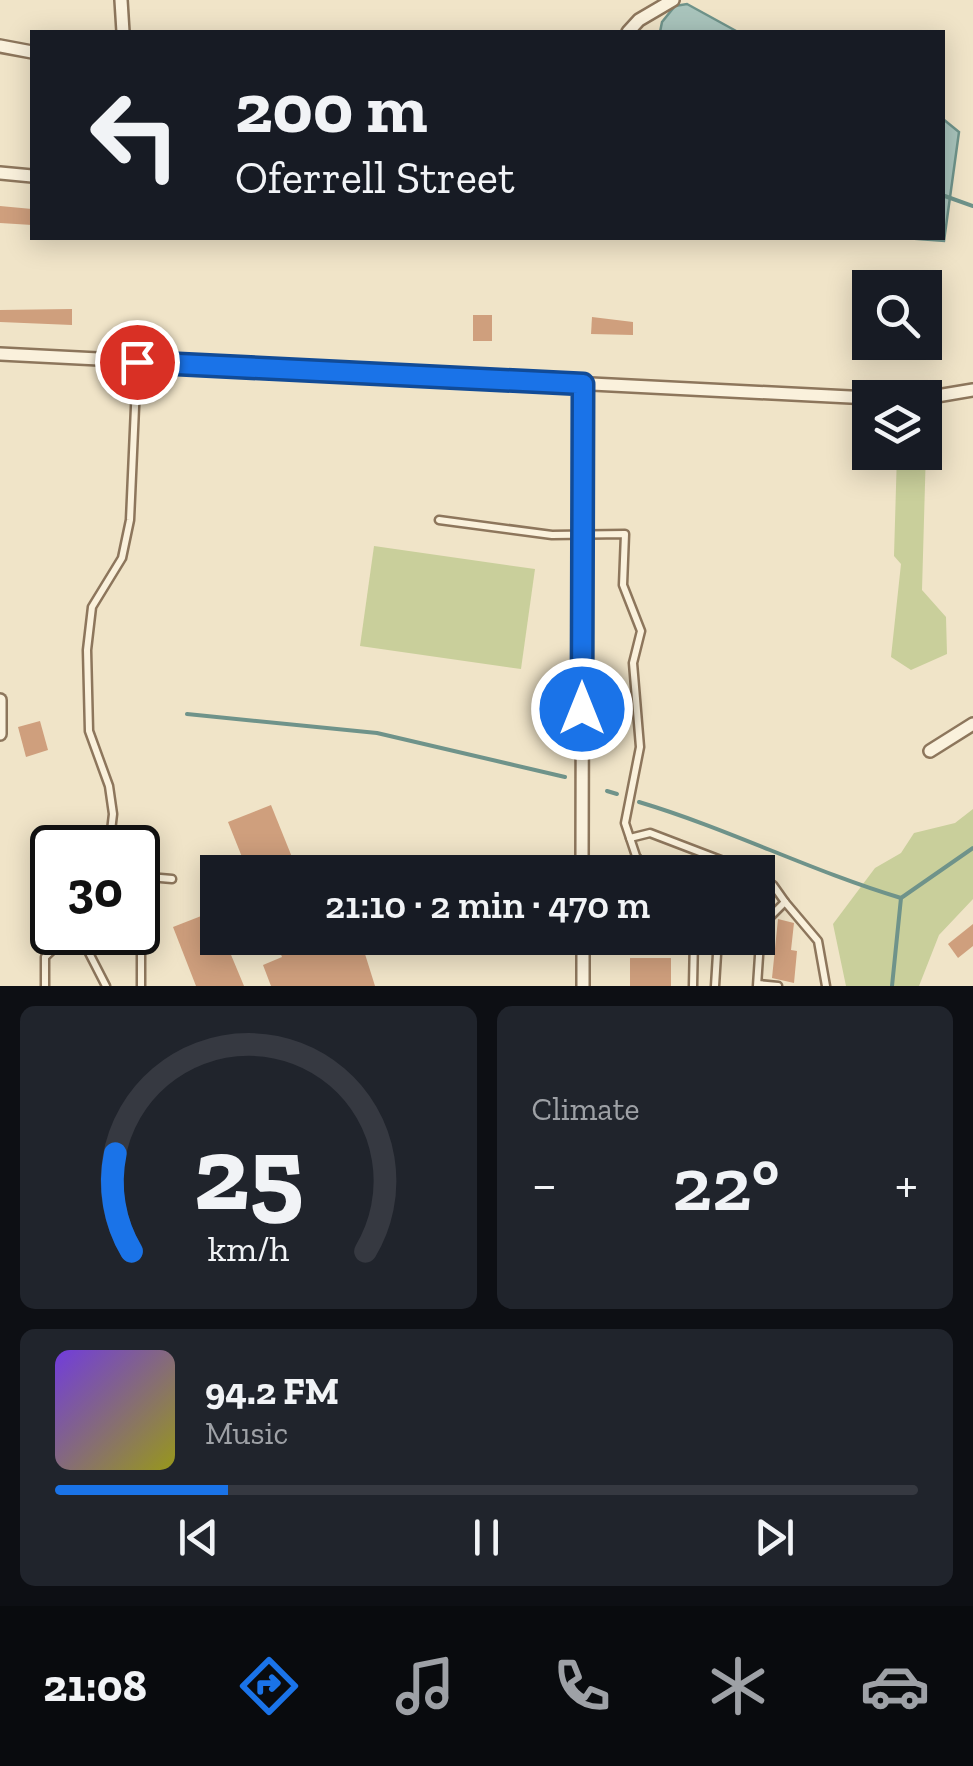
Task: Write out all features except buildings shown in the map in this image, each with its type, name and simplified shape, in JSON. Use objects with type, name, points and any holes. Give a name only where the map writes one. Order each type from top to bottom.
[{"type":"street","points":[[121,0],[123,30]]},
{"type":"street","points":[[630,30],[648,13],[673,0]]},
{"type":"street","points":[[0,46],[30,52]]},
{"type":"street","points":[[0,172],[30,176]]},
{"type":"street","points":[[0,354],[852,397]]},
{"type":"street","points":[[582,855],[583,384]]},
{"type":"street","points":[[942,395],[973,390]]},
{"type":"street","points":[[0,700],[0,734]]},
{"type":"street","points":[[930,751],[973,724]]},
{"type":"street","points":[[582,955],[583,986]]},
{"type":"lane","points":[[112,825],[109,786],[89,731],[87,650],[92,607],[122,558],[130,520],[137,362]]},
{"type":"lane","points":[[439,520],[552,535],[625,534],[623,586],[641,632],[633,663],[640,746],[625,823],[639,855]]},
{"type":"lane","points":[[630,838],[650,834],[705,855]]},
{"type":"lane","points":[[141,986],[141,887],[149,877],[172,879]]},
{"type":"lane","points":[[775,888],[818,941],[826,986]]},
{"type":"lane","points":[[775,912],[785,902]]},
{"type":"lane","points":[[45,986],[47,955]]},
{"type":"lane","points":[[91,955],[106,986]]},
{"type":"lane","points":[[694,955],[694,986]]},
{"type":"lane","points":[[715,986],[717,955]]},
{"type":"lane","points":[[759,955],[758,985],[778,986]]},
{"type":"green space","points":[[897,470],[925,470],[922,590],[946,617],[947,654],[911,670],[891,657],[901,564],[894,556]]},
{"type":"green space","points":[[374,546],[535,569],[521,669],[360,646]]},
{"type":"green space","points":[[973,809],[973,899],[939,935],[919,986],[846,986],[833,924],[875,868],[901,853],[914,833],[955,823]]},
{"type":"water","points":[[687,4],[734,30],[660,30],[675,6]]},
{"type":"water","points":[[945,121],[959,132],[945,234]]},
{"type":"waterway","points":[[945,196],[973,206]]},
{"type":"waterway","points":[[187,714],[377,733],[565,777]]},
{"type":"waterway","points":[[607,791],[617,794]]},
{"type":"waterway","points":[[639,802],[901,898]]},
{"type":"waterway","points":[[892,986],[901,898],[973,848]]},
{"type":"route","points":[[137,362],[583,384],[582,709]]}]
